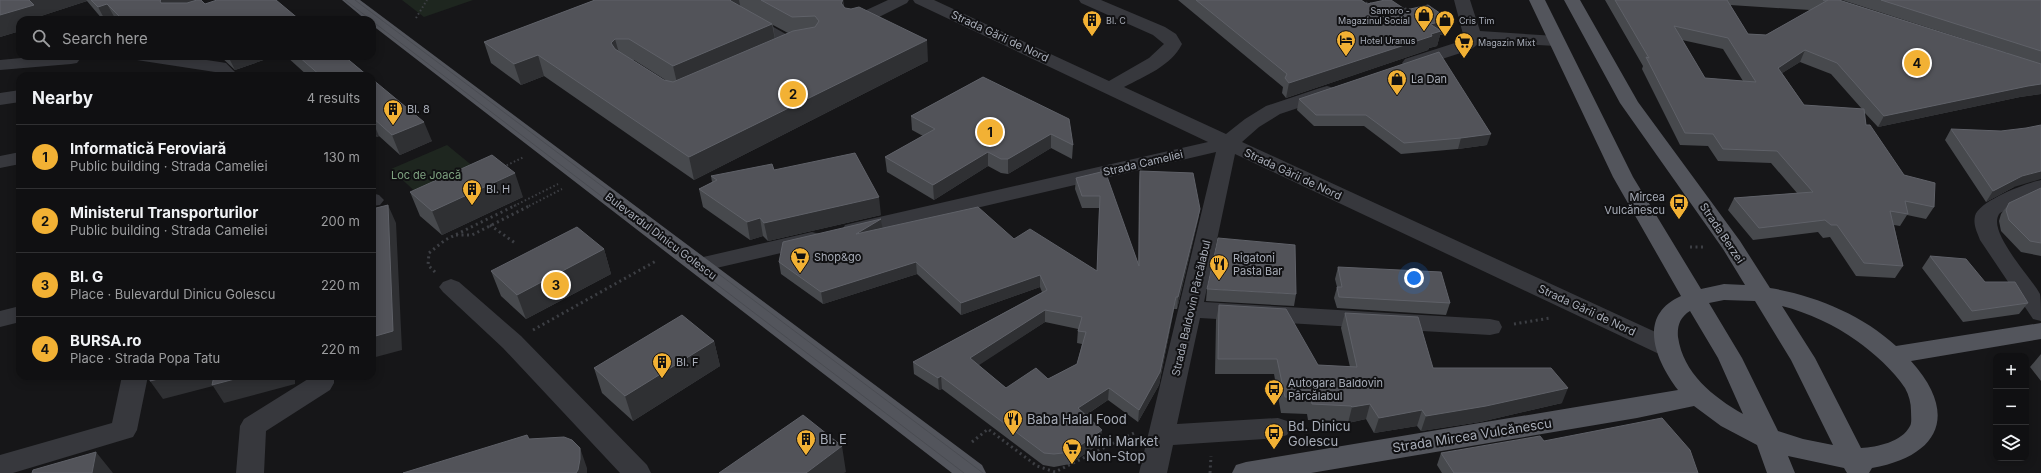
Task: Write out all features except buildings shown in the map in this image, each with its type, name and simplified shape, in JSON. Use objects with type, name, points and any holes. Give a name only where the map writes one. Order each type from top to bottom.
[{"type":"main road","name":"Bulevardul Dinicu Golescu","points":[[350,0],[371,16]]},
{"type":"main road","points":[[1537,0],[1623,177],[1733,363],[1768,439],[1781,473]]},
{"type":"main road","name":"Strada Berzei","points":[[1572,0],[1636,113],[1732,246],[1803,358],[1857,466]]},
{"type":"main road","name":"Bulevardul Dinicu Golescu","points":[[376,20],[972,473]]},
{"type":"main road","points":[[1724,292],[1762,294],[1790,300],[1827,314],[1862,332],[1892,355],[1913,380],[1924,404],[1924,427],[1910,444],[1857,466],[1810,453],[1768,439],[1730,419],[1698,396],[1676,371],[1666,347],[1665,326],[1676,309],[1695,298],[1724,292]]},
{"type":"main road","points":[[1892,355],[2041,331]]},
{"type":"main road","name":"Strada Mircea Vulcănescu","points":[[1246,473],[1637,408],[1698,396]]},
{"type":"street","points":[[853,23],[901,0]]},
{"type":"street","name":"Strada Gării de Nord","points":[[921,0],[1111,87],[1666,347]]},
{"type":"street","points":[[1087,0],[1159,31],[1170,38],[1173,44],[1172,49],[1164,56],[1111,87]]},
{"type":"street","points":[[1396,68],[1464,46],[1473,40],[1462,0]]},
{"type":"street","points":[[741,16],[792,45]]},
{"type":"street","points":[[1473,36],[1556,41]]},
{"type":"street","points":[[770,55],[792,45],[811,42]]},
{"type":"street","points":[[171,60],[220,67],[226,72]]},
{"type":"street","points":[[0,65],[72,64]]},
{"type":"street","name":"Strada Cameliei","points":[[699,265],[1228,143],[1252,123],[1273,110],[1344,86]]},
{"type":"street","points":[[0,100],[16,97]]},
{"type":"street","name":"Strada Baldovin Pârcălabul","points":[[1153,473],[1228,143]]},
{"type":"street","points":[[0,162],[16,159]]},
{"type":"street","points":[[2041,186],[1992,208],[1986,215],[1985,226],[1992,240],[2041,313]]},
{"type":"street","points":[[451,287],[512,342],[637,473]]},
{"type":"street","points":[[1190,309],[1490,327]]},
{"type":"street","points":[[0,319],[16,315]]},
{"type":"street","points":[[0,466],[124,430],[134,380]]},
{"type":"street","points":[[250,473],[253,426],[321,383],[321,380]]},
{"type":"street","points":[[1162,434],[1278,428]]},
{"type":"path","points":[[416,18],[427,0]]},
{"type":"path","points":[[1359,1],[1375,4]]},
{"type":"path","points":[[1398,7],[1421,11]]},
{"type":"path","points":[[497,170],[510,164]]},
{"type":"path","points":[[454,235],[472,235],[581,176]]},
{"type":"path","points":[[451,287],[428,265],[429,253],[445,240],[454,235],[581,176]]},
{"type":"path","points":[[490,225],[515,243]]},
{"type":"path","points":[[1665,247],[1732,246]]},
{"type":"path","points":[[512,342],[601,291],[678,250]]},
{"type":"path","points":[[1490,327],[1552,318]]},
{"type":"path","points":[[952,458],[988,429],[1037,466],[1056,473],[1142,428],[1162,434]]},
{"type":"path","points":[[1207,450],[1210,454],[1210,473]]},
{"type":"green space","points":[[402,0],[473,0],[424,17]]},
{"type":"green space","name":"Loc de Joacă","points":[[447,145],[480,172],[422,198],[391,169]]},
{"type":"tram line","points":[[345,0],[366,16]]},
{"type":"tram line","points":[[355,0],[983,473]]},
{"type":"tram line","points":[[376,24],[964,473]]},
{"type":"place","name":"Samoro - Magazinul Social","points":[[1424,32]]},
{"type":"place","name":"Bl. C","points":[[1092,37]]},
{"type":"place","name":"Cris Tim","points":[[1445,37]]},
{"type":"place","name":"Hotel Uranus","points":[[1346,57]]},
{"type":"place","name":"Magazin Mixt","points":[[1464,59]]},
{"type":"place","name":"BURSA.ro","points":[[1917,63]]},
{"type":"place","name":"Ministerul Transporturilor","points":[[793,94]]},
{"type":"place","name":"La Dan","points":[[1397,96]]},
{"type":"place","name":"Bl. 8","points":[[393,126]]},
{"type":"place","name":"Informatică Feroviară","points":[[990,132]]},
{"type":"place","name":"Bl. H","points":[[472,206]]},
{"type":"place","name":"Mircea Vulcănescu","points":[[1679,220]]},
{"type":"place","name":"Shop&go","points":[[800,274]]},
{"type":"place","name":"Rigatoni Pasta Bar","points":[[1219,281]]},
{"type":"place","name":"Bl. G","points":[[556,285]]},
{"type":"place","name":"Bl. F","points":[[662,379]]},
{"type":"place","name":"Autogara Baldovin Pârcălabul","points":[[1274,406]]},
{"type":"place","name":"Baba Halal Food","points":[[1013,436]]},
{"type":"place","name":"Bd. Dinicu Golescu","points":[[1274,450]]},
{"type":"place","name":"Bl. E","points":[[806,456]]},
{"type":"place","name":"Mini Market Non-Stop","points":[[1072,465]]}]
